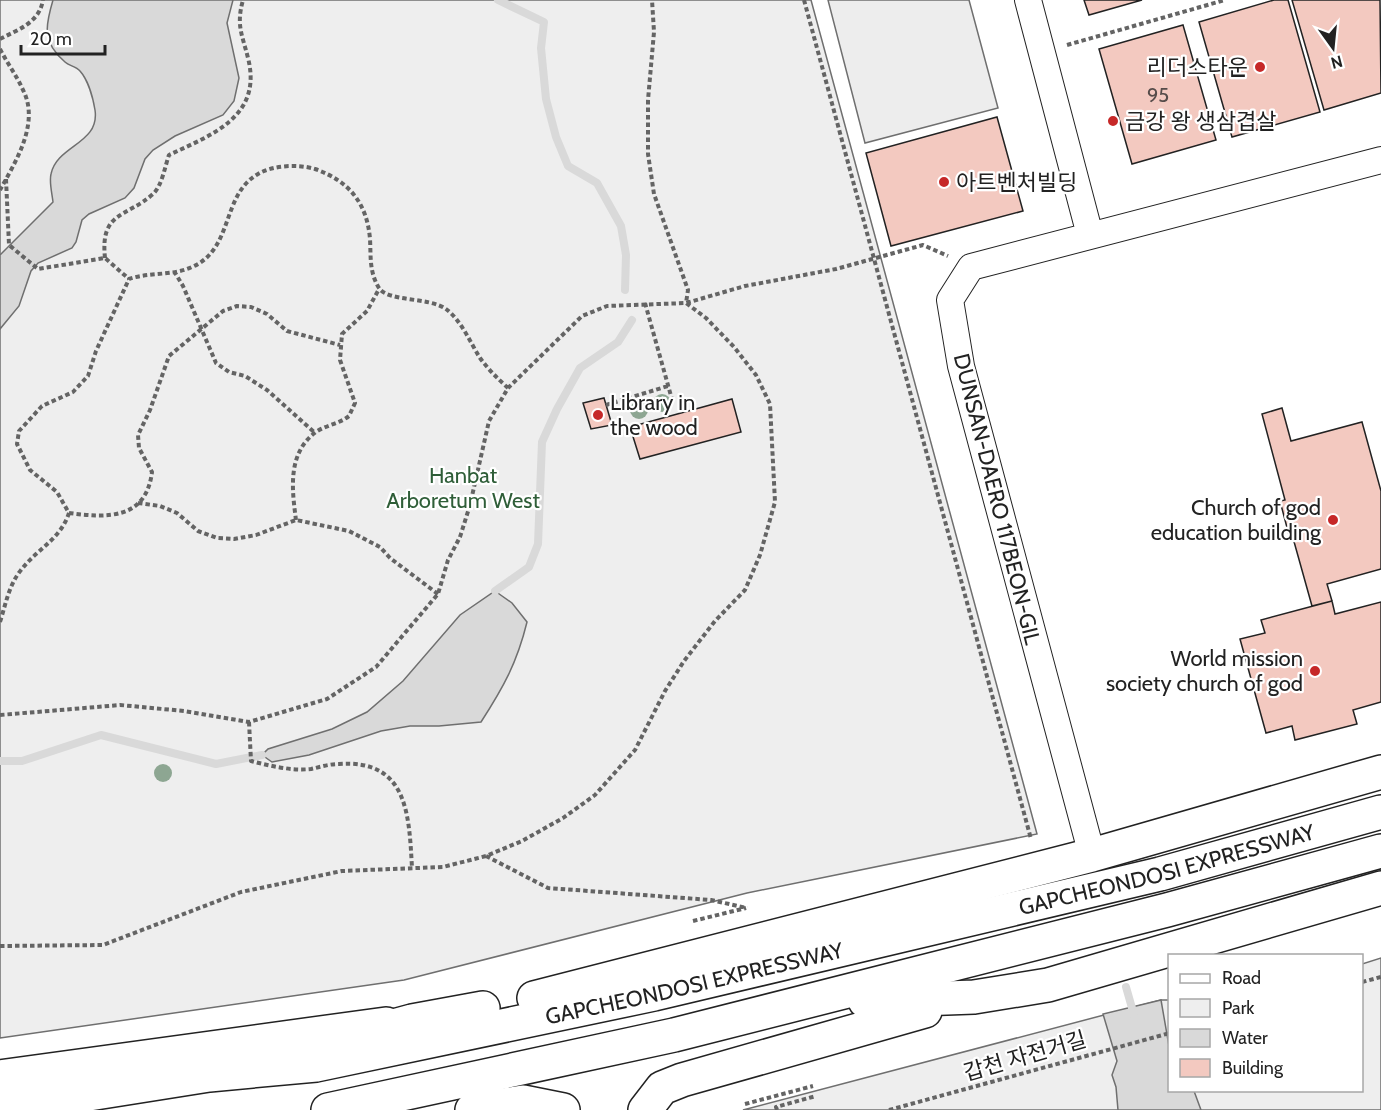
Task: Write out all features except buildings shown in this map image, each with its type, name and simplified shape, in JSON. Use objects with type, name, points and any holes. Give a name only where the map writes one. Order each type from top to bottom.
[{"type":"main road","points":[[0,1077],[412,1021],[534,998],[1092,855],[1381,772]]},
{"type":"main road","name":"GAPCHEONDOSI EXPRESSWAY","points":[[0,1108],[209,1076],[315,1065],[654,994],[1160,874],[1381,812]]},
{"type":"main road","name":"GAPCHEONDOSI EXPRESSWAY","points":[[328,1110],[674,1035],[1167,910],[1381,851]]},
{"type":"main road","points":[[645,1110],[662,1088],[682,1080],[974,998],[1048,985],[1381,888]]},
{"type":"main road","points":[[534,998],[654,994]]},
{"type":"main road","points":[[804,1003],[974,998]]},
{"type":"main road","points":[[209,1076],[412,1021]]},
{"type":"main road","points":[[472,1110],[522,1102],[563,1110]]},
{"type":"street","points":[[1028,0],[1090,235]]},
{"type":"street","points":[[971,267],[1381,160]]},
{"type":"street","name":"DUNSAN-DAERO 117BEON-GIL","points":[[971,267],[950,300],[961,366],[1092,855]]},
{"type":"path","points":[[0,39],[24,28],[41,11],[43,0]]},
{"type":"path","points":[[129,279],[105,258],[103,239],[108,226],[121,214],[155,192],[169,155],[230,124],[246,101],[250,77],[238,19],[243,0]]},
{"type":"path","points":[[652,0],[654,32],[648,100],[648,153],[654,194],[688,290],[686,303]]},
{"type":"path","points":[[804,0],[1032,843]]},
{"type":"path","points":[[1043,52],[1225,0]]},
{"type":"path","points":[[0,50],[24,91],[30,113],[27,130],[0,190]]},
{"type":"path","points":[[129,279],[190,268],[217,249],[226,220],[248,181],[259,172],[290,166],[309,167],[340,180],[356,195],[365,212],[371,271],[379,289],[392,296],[405,296],[446,308],[492,374],[508,388]]},
{"type":"path","points":[[6,179],[9,245],[38,269],[105,258]]},
{"type":"path","points":[[0,715],[120,705],[184,711],[249,722],[327,699],[376,667],[438,594],[448,560],[460,537],[470,505],[489,421],[508,388],[582,316],[607,306],[686,303],[746,286],[836,269],[923,245],[971,267]]},
{"type":"path","points":[[174,272],[183,286],[216,363],[229,372],[245,376],[267,390],[315,433]]},
{"type":"path","points":[[69,513],[57,492],[30,470],[18,444],[19,431],[42,406],[74,392],[88,376],[96,351],[129,279]]},
{"type":"path","points":[[296,520],[291,487],[299,452],[315,433],[349,416],[355,403],[340,360],[342,334],[367,311],[379,289]]},
{"type":"path","points":[[645,303],[673,403]]},
{"type":"path","points":[[0,946],[103,945],[242,892],[342,871],[443,867],[486,856],[522,841],[564,818],[595,795],[635,750],[665,691],[715,621],[745,590],[760,555],[775,502],[770,404],[756,375],[734,347],[706,318],[686,303]]},
{"type":"path","points":[[69,513],[111,516],[128,512],[147,494],[152,472],[139,448],[138,435],[150,410],[169,356],[223,311],[237,306],[251,307],[267,314],[287,332],[340,345]]},
{"type":"path","points":[[606,405],[668,386]]},
{"type":"path","points":[[138,503],[160,506],[177,513],[198,531],[217,538],[234,539],[256,535],[296,520],[350,531],[365,537],[438,594]]},
{"type":"path","points":[[0,622],[12,584],[32,557],[59,535],[69,513]]},
{"type":"path","points":[[249,722],[251,761],[282,768],[309,769],[340,764],[360,766],[388,774],[401,793],[410,825],[411,868]]},
{"type":"path","points":[[486,856],[548,888],[711,900],[747,908],[693,921]]},
{"type":"path","points":[[1363,982],[1381,977]]},
{"type":"path","name":"갑천 자전거길","points":[[889,1110],[1168,1034]]},
{"type":"path","points":[[745,1104],[813,1086]]},
{"type":"path","points":[[777,1110],[776,1107],[816,1096]]},
{"type":"green space","name":"Hanbat Arboretum West","points":[[0,0],[811,0],[1037,834],[747,893],[404,980],[0,1038]]},
{"type":"green space","points":[[1381,958],[1381,1110],[743,1110],[1161,1000],[1168,1000],[1168,1092],[1363,1092],[1363,964]]},
{"type":"shaded area","points":[[828,0],[969,0],[998,108],[865,143]]},
{"type":"water","points":[[53,0],[233,0],[227,23],[239,78],[234,101],[223,115],[175,136],[153,150],[145,159],[134,188],[125,198],[89,214],[82,220],[72,248],[38,263],[31,271],[19,306],[0,329],[0,255],[53,202],[50,177],[55,164],[85,138],[95,121],[90,89],[83,75],[58,55],[49,41],[47,26]]},
{"type":"water","points":[[495,591],[512,603],[527,622],[519,650],[508,675],[481,722],[410,726],[381,731],[309,755],[272,762],[262,755],[268,749],[332,729],[367,712],[403,681],[460,615]]},
{"type":"water","points":[[1161,1000],[1168,1040],[1168,1092],[1194,1092],[1201,1110],[1118,1110],[1116,1087],[1112,1075],[1117,1061],[1103,1014]]},
{"type":"waterway","points":[[498,0],[544,22],[541,48],[546,99],[556,137],[568,166],[597,183],[621,226],[626,255],[625,290]]},
{"type":"waterway","points":[[495,591],[529,567],[538,544],[542,442],[557,409],[580,368],[618,342],[632,320]]},
{"type":"waterway","points":[[0,761],[22,761],[101,735],[216,764],[262,755]]},
{"type":"waterway","points":[[1126,987],[1134,1015]]},
{"type":"place","name":"리더스타운","points":[[1260,67]]},
{"type":"place","name":"금강 왕 생삼겹살","points":[[1113,121]]},
{"type":"place","name":"아트벤처빌딩","points":[[944,182]]},
{"type":"place","name":"Library in the wood","points":[[598,415]]},
{"type":"place","name":"Church of god education building","points":[[1333,520]]},
{"type":"place","name":"World mission society church of god","points":[[1315,671]]}]
